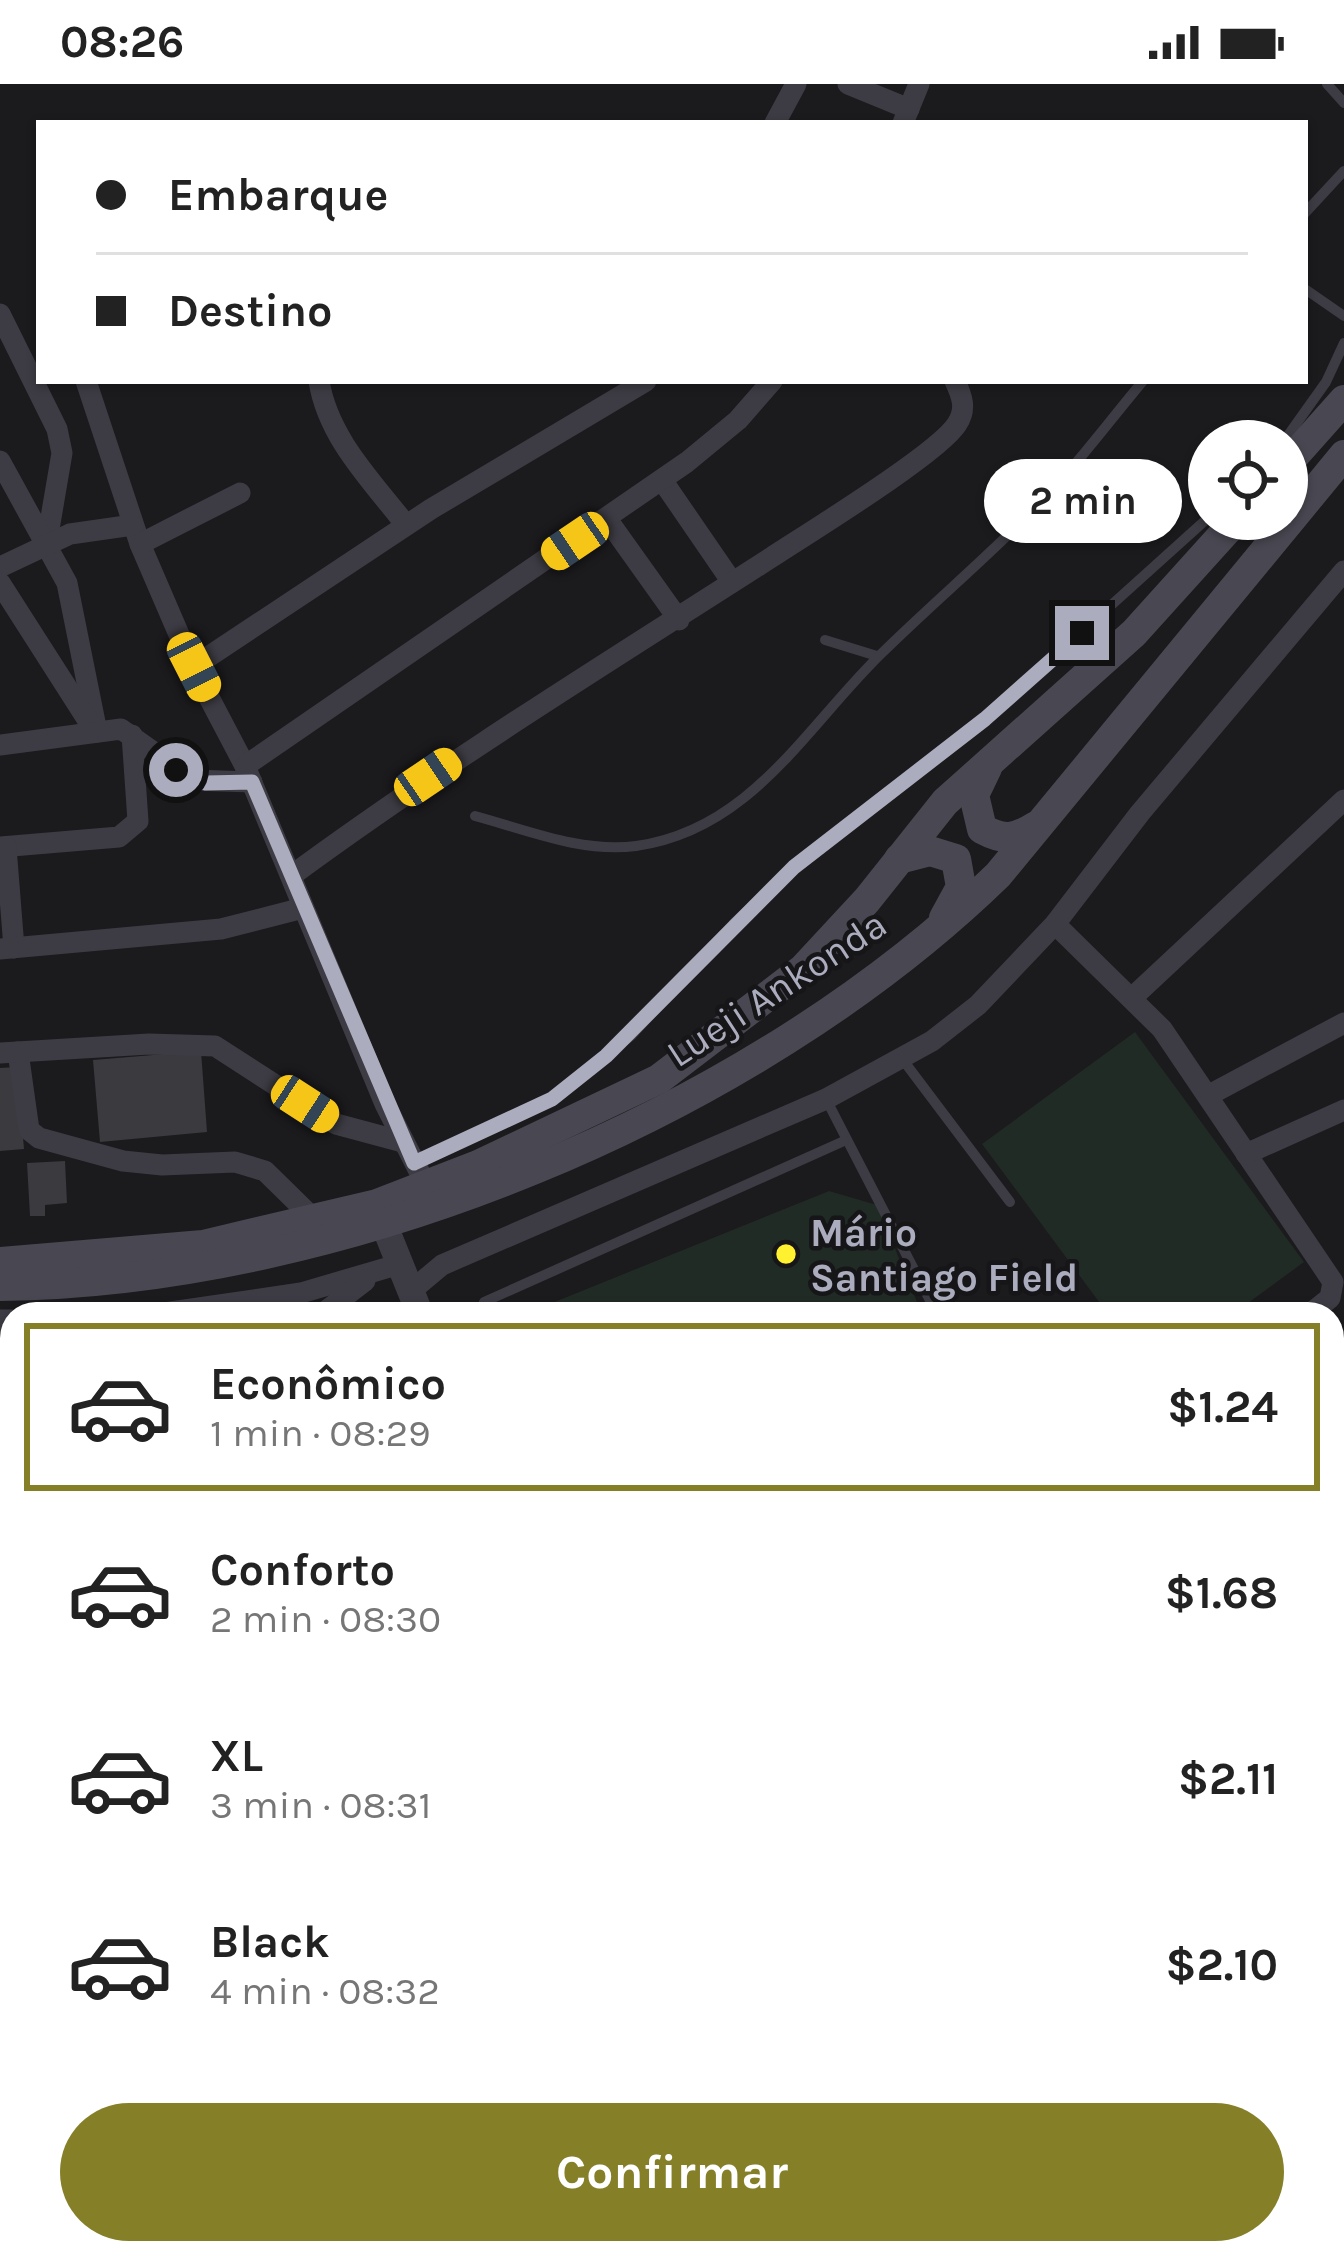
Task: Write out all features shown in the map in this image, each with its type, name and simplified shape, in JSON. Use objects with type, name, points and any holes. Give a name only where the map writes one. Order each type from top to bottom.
[{"type":"main road","points":[[1308,440],[1344,400]]},
{"type":"main road","name":"Lueji Ankonda","points":[[0,1286],[158,1272],[385,1227],[594,1144],[745,1062],[939,928],[998,875],[1344,455]]},
{"type":"main road","points":[[0,1262],[203,1245],[315,1220],[659,1079],[803,969],[934,814],[1134,633],[1219,540]]},
{"type":"main road","points":[[990,763],[974,795],[982,829],[998,838],[1017,838],[1045,821]]},
{"type":"main road","points":[[899,859],[944,851],[956,859],[961,886],[939,928]]},
{"type":"street","points":[[777,120],[796,84]]},
{"type":"street","points":[[848,84],[906,116],[919,84]]},
{"type":"street","points":[[0,314],[57,429],[62,453],[47,541]]},
{"type":"street","points":[[87,384],[137,535],[194,667],[249,774],[420,1174]]},
{"type":"street","points":[[319,384],[323,407],[340,439],[406,525]]},
{"type":"street","points":[[194,667],[406,525],[641,384]]},
{"type":"street","points":[[0,745],[121,729],[193,779],[249,774],[662,480],[737,421],[769,384]]},
{"type":"street","points":[[291,876],[492,735],[834,517],[956,427],[964,408],[956,384]]},
{"type":"street","points":[[0,461],[67,583],[97,732]]},
{"type":"street","points":[[662,480],[732,582]]},
{"type":"street","points":[[0,567],[47,541],[137,535],[240,493]]},
{"type":"street","points":[[607,519],[679,620]]},
{"type":"street","points":[[416,1302],[442,1265],[826,1100],[903,1060],[978,1005],[1055,924],[1140,813],[1344,571]]},
{"type":"street","points":[[0,583],[97,732]]},
{"type":"street","points":[[132,735],[138,821],[119,837],[3,847],[7,948],[221,928],[303,908]]},
{"type":"street","points":[[1134,996],[1344,800]]},
{"type":"street","points":[[1055,924],[1134,996],[1211,1094],[1246,1154],[1335,1264],[1333,1294],[1324,1302]]},
{"type":"street","points":[[1211,1094],[1344,1023]]},
{"type":"street","points":[[315,1220],[266,1172],[235,1162],[162,1166],[123,1161],[38,1138],[29,1130],[9,1052],[149,1044],[215,1046],[336,1124],[403,1142]]},
{"type":"street","points":[[1246,1154],[1344,1110]]},
{"type":"street","points":[[385,1227],[415,1302]]},
{"type":"street","points":[[240,1302],[302,1293],[400,1264]]},
{"type":"street","points":[[338,1302],[372,1276]]},
{"type":"lane","points":[[1327,84],[1344,103]]},
{"type":"lane","points":[[1308,211],[1344,171]]},
{"type":"lane","points":[[1308,291],[1344,316]]},
{"type":"lane","points":[[1299,420],[1326,382],[1344,343]]},
{"type":"lane","points":[[475,816],[586,847],[638,846],[673,835],[761,786],[878,656],[1048,494],[1140,384]]},
{"type":"lane","points":[[420,1174],[552,1099],[632,1035],[733,924],[794,867],[985,719],[1188,536]]},
{"type":"lane","points":[[824,640],[878,656]]},
{"type":"lane","points":[[903,1060],[1010,1202]]},
{"type":"lane","points":[[826,1100],[931,1302]]},
{"type":"lane","points":[[484,1302],[844,1141]]},
{"type":"shaded area","points":[[1135,1032],[1304,1262],[1249,1302],[1099,1302],[982,1144]]},
{"type":"shaded area","name":"Mário Santiago Field","points":[[829,1191],[877,1205],[917,1302],[554,1302]]},
{"type":"building","points":[[201,1051],[207,1132],[100,1142],[93,1060]]},
{"type":"building","points":[[17,1067],[24,1149],[0,1151],[0,1068]]},
{"type":"building","points":[[65,1161],[67,1203],[45,1205],[45,1216],[30,1216],[27,1163]]},
{"type":"place","name":"Mário Santiago Field","points":[[786,1254]]},
{"type":"route","points":[[176,770],[206,783],[252,782],[385,1105],[414,1163],[552,1099],[632,1035],[733,924],[794,867],[985,719],[1082,633]]}]
